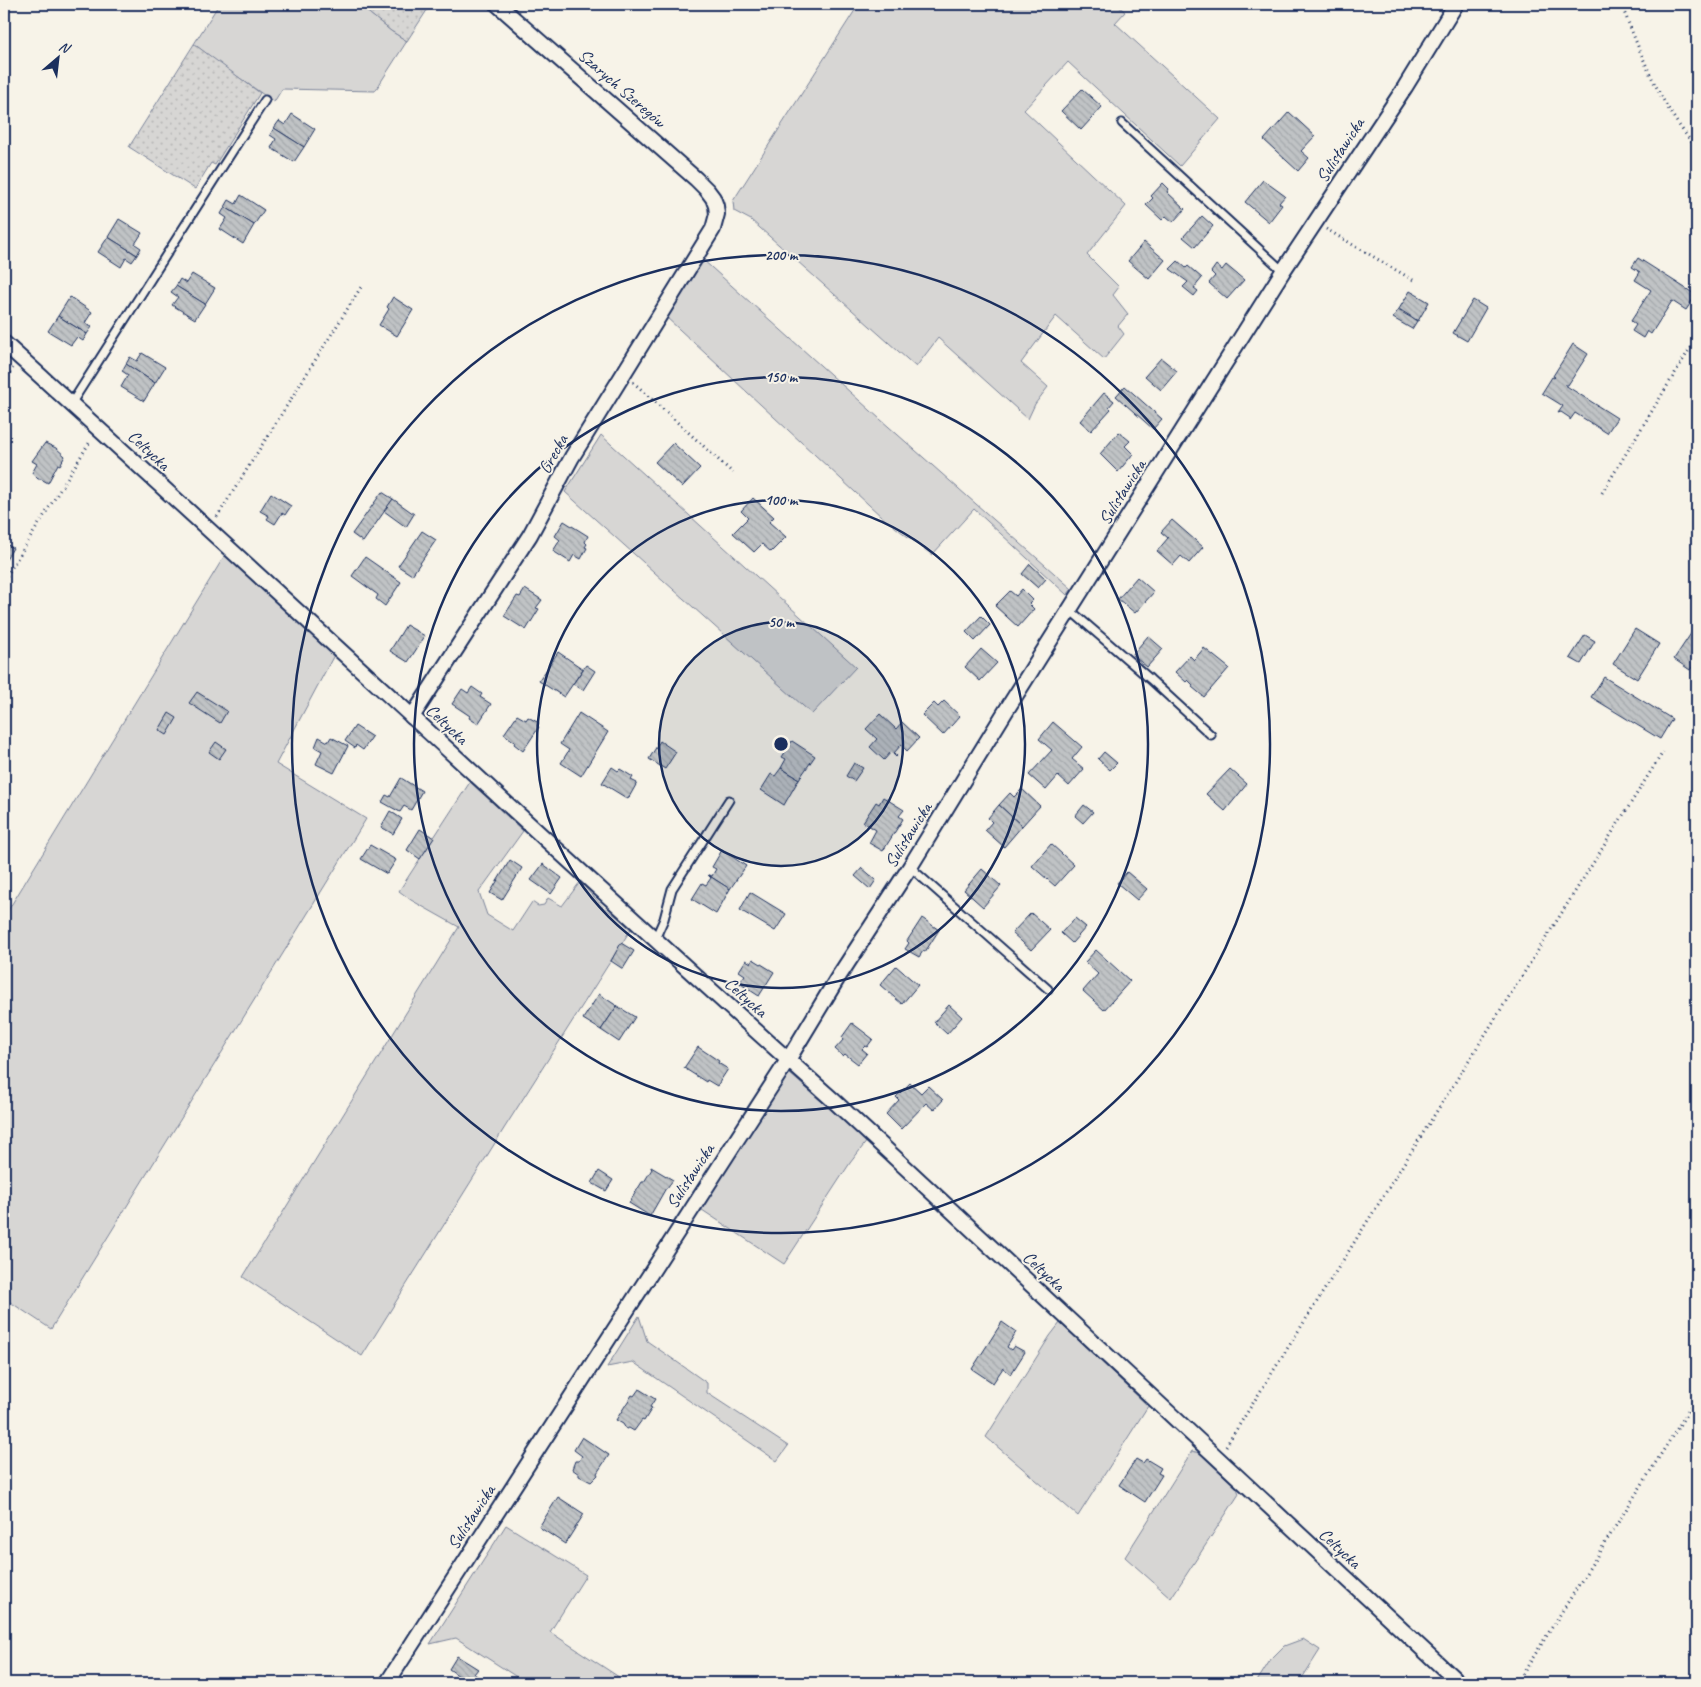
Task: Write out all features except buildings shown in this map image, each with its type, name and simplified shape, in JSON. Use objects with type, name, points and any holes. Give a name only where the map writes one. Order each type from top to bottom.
[{"type":"street","name":"Szarych Szeregów","points":[[497,4],[696,179],[713,198],[716,206]]},
{"type":"street","name":"Sulisławicka","points":[[387,1683],[788,1060],[837,979],[910,867],[975,760],[1283,271],[1456,4]]},
{"type":"street","name":"Grecka","points":[[412,717],[530,535],[572,457],[708,236],[716,222],[716,206]]},
{"type":"street","name":"Celtycka","points":[[4,343],[655,939],[834,1100],[1459,1683]]},
{"type":"lane","points":[[72,404],[266,100]]},
{"type":"lane","points":[[1122,123],[1283,271]]},
{"type":"lane","points":[[1070,610],[1157,685],[1211,735]]},
{"type":"lane","points":[[655,939],[662,924],[672,889],[729,800]]},
{"type":"lane","points":[[910,867],[1048,989]]},
{"type":"path","points":[[1621,4],[1665,106],[1685,135],[1697,148]]},
{"type":"path","points":[[1315,222],[1413,280]]},
{"type":"path","points":[[209,531],[363,284]]},
{"type":"path","points":[[1602,493],[1697,336]]},
{"type":"path","points":[[622,374],[647,394],[733,473]]},
{"type":"path","points":[[4,580],[98,429]]},
{"type":"path","points":[[1218,1460],[1663,752]]},
{"type":"path","points":[[1517,1683],[1697,1397]]},
{"type":"shaded area","points":[[219,4],[358,4],[391,31],[407,41],[375,91],[282,89],[274,102],[194,44]]},
{"type":"shaded area","points":[[358,4],[431,4],[407,41],[391,31]]},
{"type":"shaded area","points":[[859,4],[1116,4],[1125,12],[1115,23],[1220,119],[1180,166],[1068,62],[1024,110],[1126,206],[1087,255],[1119,287],[1113,295],[1128,314],[1118,326],[1124,334],[1104,359],[1056,316],[1021,363],[1048,387],[1035,404],[1028,419],[938,338],[916,367],[751,220],[734,211],[733,201]]},
{"type":"shaded area","points":[[194,44],[260,93],[215,165],[211,163],[195,189],[129,147]]},
{"type":"shaded area","points":[[702,259],[1072,589],[1067,595],[974,509],[932,555],[882,517],[666,317]]},
{"type":"shaded area","points":[[601,435],[856,667],[812,714],[565,492]]},
{"type":"shaded area","points":[[225,555],[334,655],[276,764],[366,819],[51,1329],[4,1298],[4,917]]},
{"type":"shaded area","points":[[470,782],[523,831],[479,892],[487,915],[513,931],[532,902],[538,906],[544,905],[548,898],[562,906],[580,882],[603,907],[631,929],[362,1356],[243,1277],[459,927],[411,900],[399,891]]},
{"type":"shaded area","points":[[790,1074],[867,1141],[850,1163],[784,1264],[699,1208],[782,1081]]},
{"type":"shaded area","points":[[639,1316],[647,1341],[707,1383],[707,1393],[788,1446],[777,1461],[633,1362],[607,1367]]},
{"type":"shaded area","points":[[1060,1323],[1148,1406],[1078,1516],[986,1437]]},
{"type":"shaded area","points":[[1192,1451],[1200,1453],[1237,1488],[1239,1494],[1171,1598],[1125,1557]]},
{"type":"shaded area","points":[[506,1525],[586,1575],[550,1632],[628,1683],[526,1683],[456,1638],[430,1644]]},
{"type":"shaded area","points":[[1303,1639],[1320,1650],[1299,1683],[1256,1683],[1271,1659],[1284,1646]]}]
